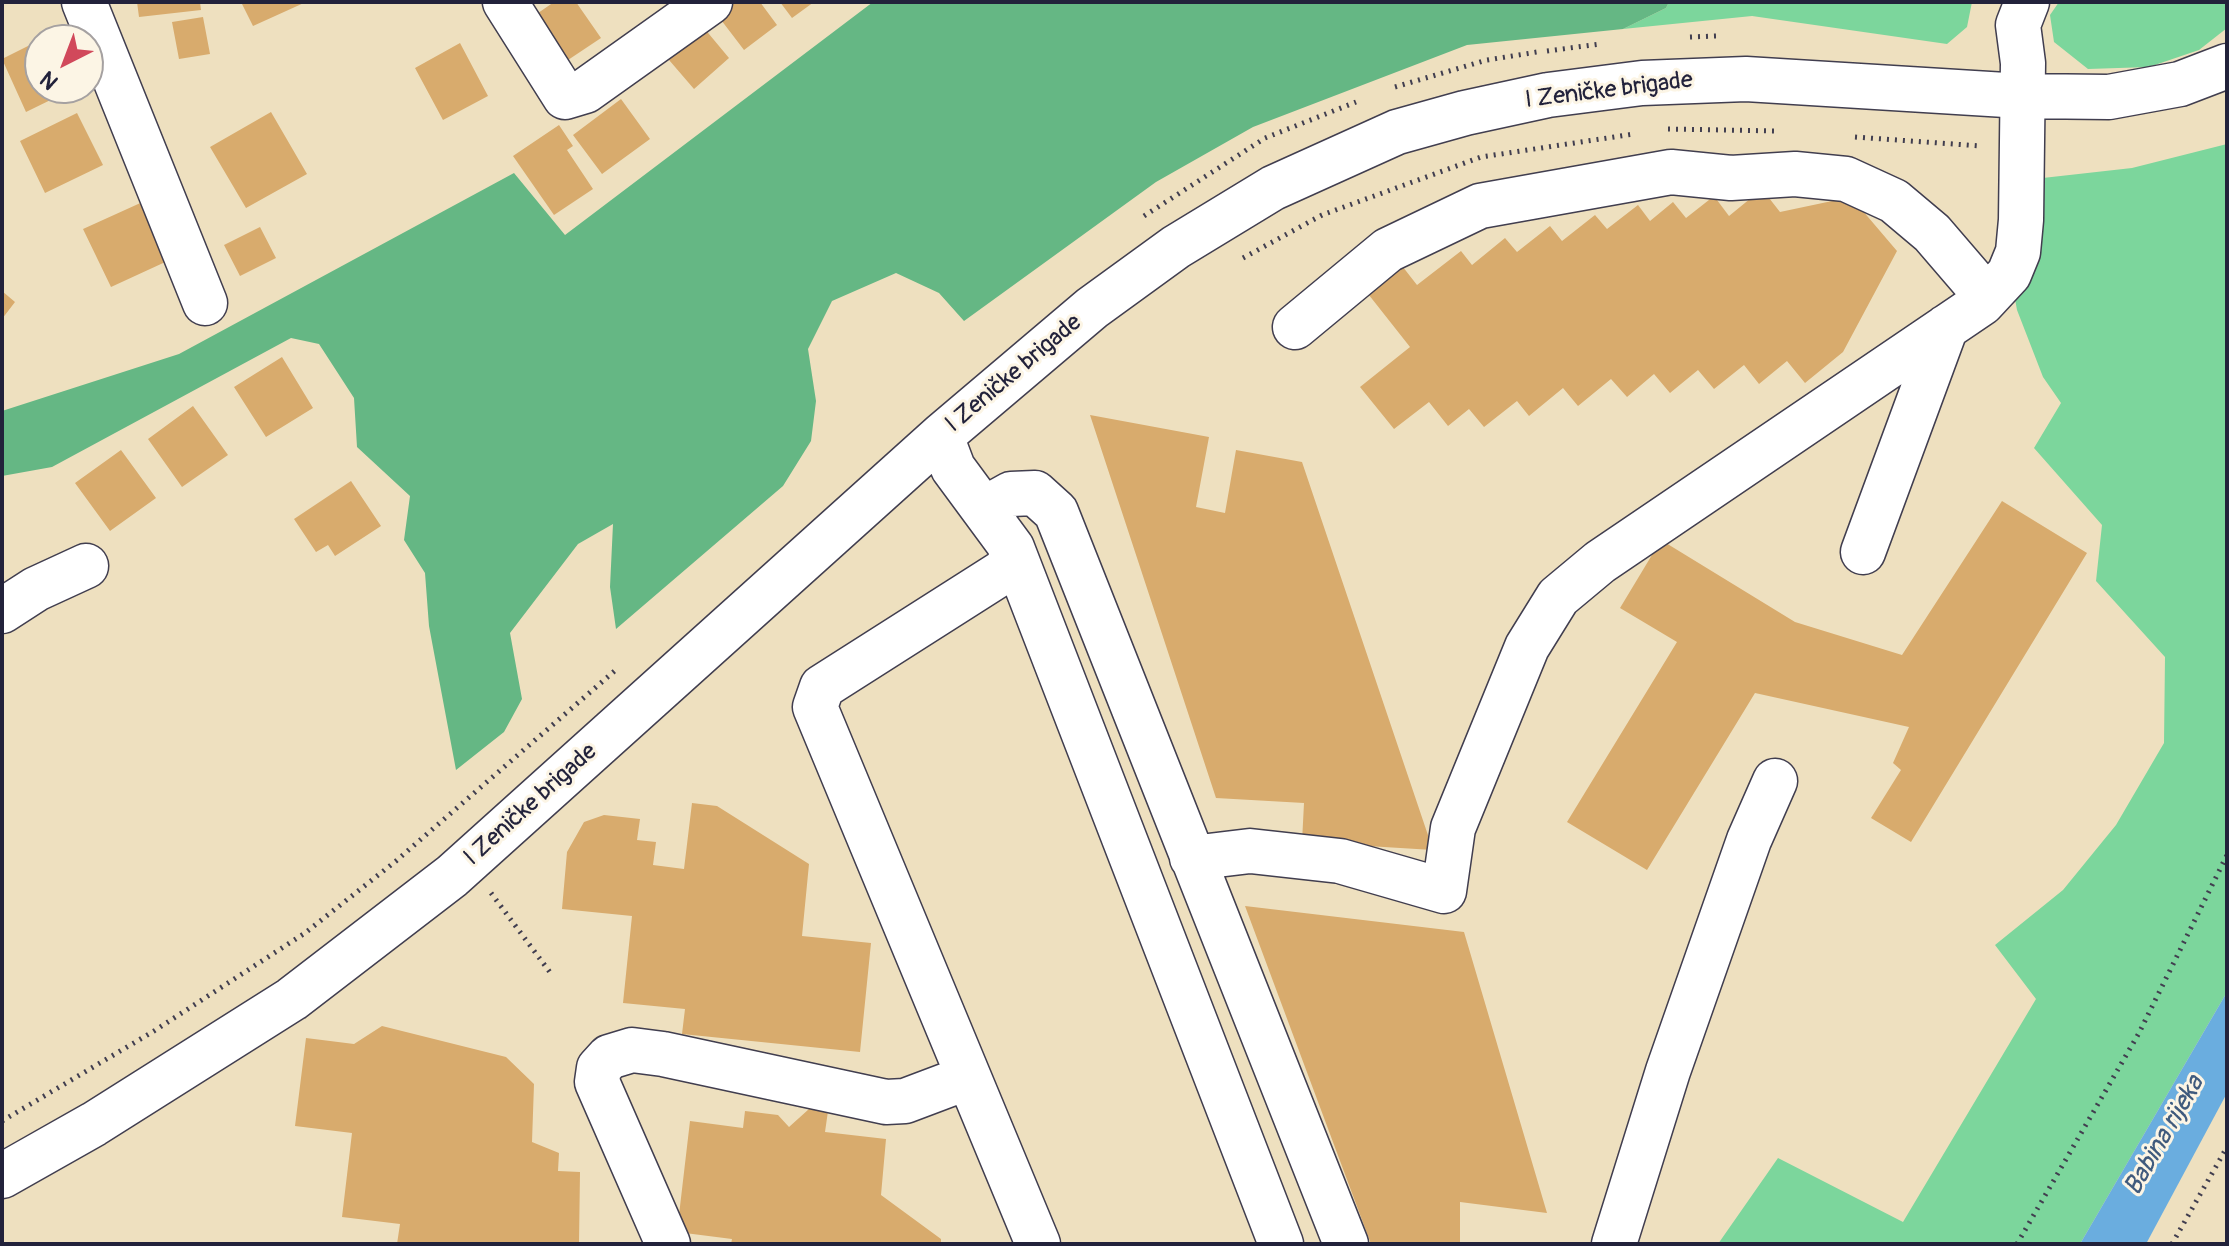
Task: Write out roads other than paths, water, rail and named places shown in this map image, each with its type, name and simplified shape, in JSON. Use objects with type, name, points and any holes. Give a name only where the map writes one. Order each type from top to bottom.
[{"type":"street","points":[[84,2],[205,303]]},
{"type":"street","points":[[505,2],[565,97],[585,91],[710,2]]},
{"type":"street","points":[[1192,858],[1250,851],[1340,861],[1444,891],[1453,828],[1527,647],[1558,597],[1600,562],[1946,327],[1987,297],[2009,274],[2018,252],[2023,63],[2018,25],[2027,2]]},
{"type":"street","name":"I Zeničke brigade","points":[[2,1176],[94,1124],[292,999],[452,876],[941,436],[1092,308],[1176,247],[1273,188],[1397,132],[1548,95],[1642,83],[1746,79],[2022,96],[2109,97],[2180,84],[2227,66]]},
{"type":"street","points":[[1295,327],[1388,250],[1480,206],[1671,172],[1731,178],[1795,174],[1846,179],[1894,201],[1932,233],[1987,297]]},
{"type":"street","points":[[1863,552],[1946,327]]},
{"type":"street","points":[[941,436],[953,468],[1012,548],[1281,1244]]},
{"type":"street","points":[[984,509],[1011,494],[1035,493],[1056,512],[1346,1244]]},
{"type":"street","points":[[1012,548],[1009,568],[822,687],[815,707],[966,1078],[1038,1244]]},
{"type":"street","points":[[2,611],[36,589],[86,566]]},
{"type":"street","points":[[1614,1244],[1668,1071],[1749,840],[1775,781]]},
{"type":"street","points":[[668,1244],[597,1082],[599,1068],[609,1057],[632,1050],[663,1054],[886,1102],[905,1101],[966,1078]]},
{"type":"water","name":"Babina rijeka","points":[[2227,992],[2227,1093],[2146,1244],[2080,1244]]}]
